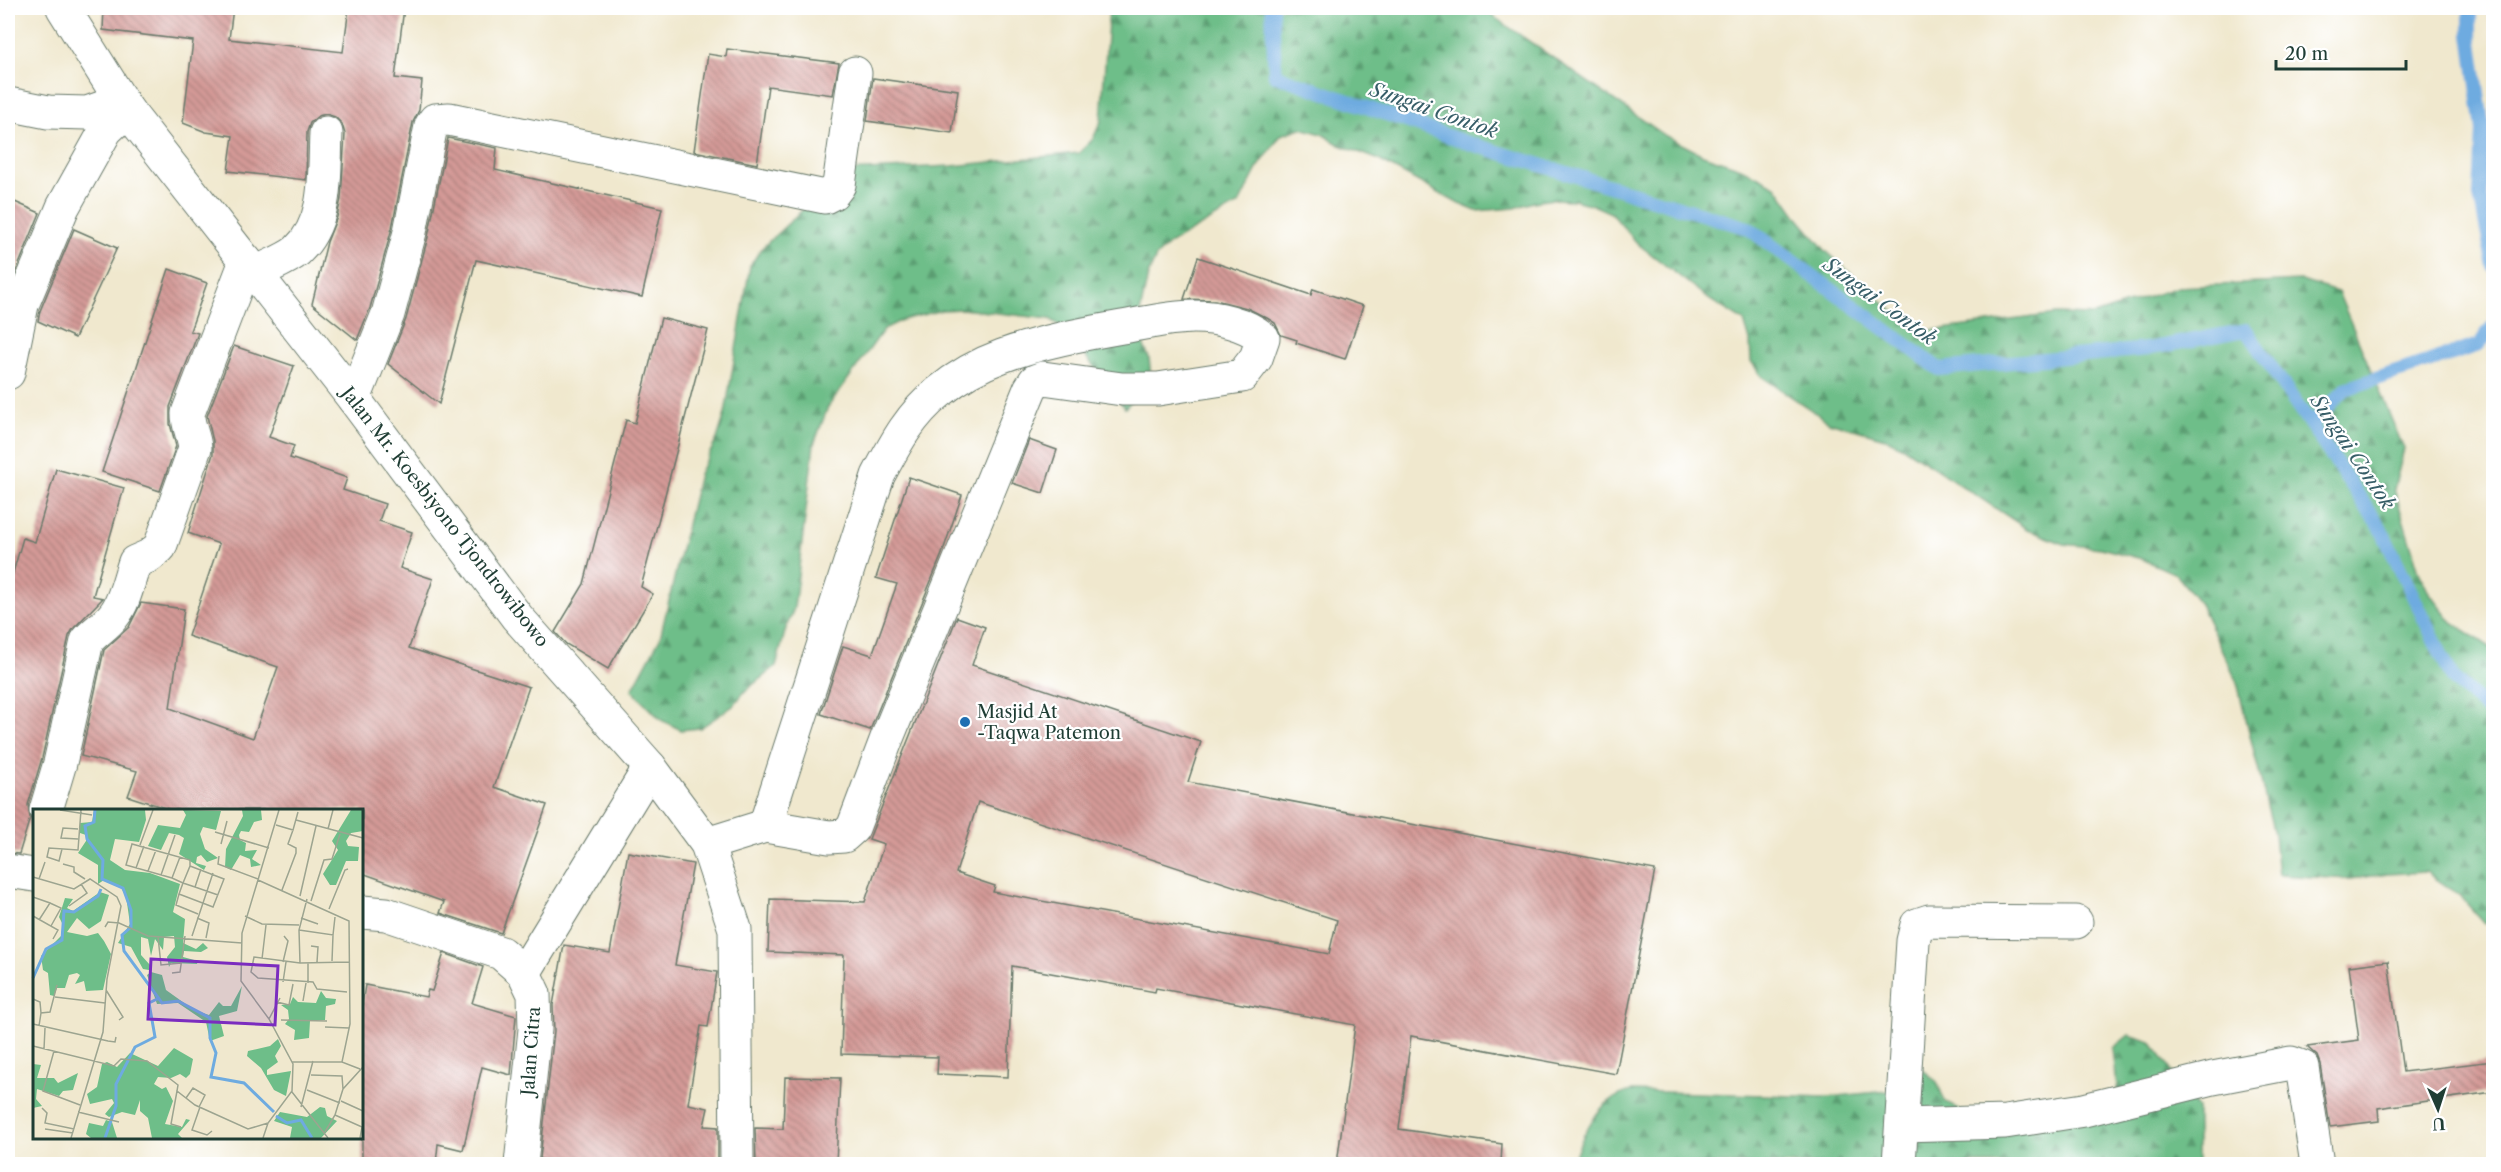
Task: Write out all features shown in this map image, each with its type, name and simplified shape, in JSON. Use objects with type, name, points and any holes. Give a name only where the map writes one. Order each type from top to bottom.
[{"type":"street","name":"Jalan Mr. Koesbiyono Tjondrowibowo","points":[[63,8],[124,105],[354,399],[517,617],[650,767],[707,844],[735,928],[737,1164]]},
{"type":"street","points":[[354,399],[388,314],[410,232],[431,126],[435,120],[449,119],[825,197],[833,193],[839,185],[855,73]]},
{"type":"street","points":[[8,104],[48,112],[87,113],[124,105]]},
{"type":"street","points":[[8,373],[22,304],[63,207],[106,130],[124,105]]},
{"type":"street","points":[[46,809],[60,763],[87,641],[116,613],[135,562],[149,556],[160,547],[195,448],[188,413],[251,267],[296,252],[316,222],[321,210],[326,133]]},
{"type":"street","points":[[765,826],[878,476],[899,435],[917,411],[940,391],[969,371],[1001,356],[1065,338],[1120,327],[1195,317],[1228,321],[1254,330],[1263,338],[1256,358],[1242,376],[1158,389],[1122,389],[1043,378],[1035,381]]},
{"type":"street","points":[[707,844],[765,826],[829,837],[844,836],[853,828],[909,683],[1042,368],[1043,358],[1037,346]]},
{"type":"street","points":[[363,912],[386,915],[501,953],[525,973],[650,767]]},
{"type":"street","points":[[1899,1164],[1912,941],[1917,925],[1929,921],[2076,922]]},
{"type":"street","name":"Jalan Citra","points":[[521,1164],[535,1029],[534,994],[525,973]]},
{"type":"street","points":[[1903,1125],[2005,1122],[2084,1110],[2213,1078],[2291,1063],[2302,1067],[2317,1164]]},
{"type":"green space","points":[[1109,8],[1481,8],[1666,136],[1703,155],[1741,168],[1776,186],[1825,250],[1888,307],[1920,332],[2056,314],[2094,315],[2178,287],[2301,281],[2338,292],[2404,449],[2394,489],[2419,572],[2428,591],[2452,622],[2493,649],[2493,922],[2485,924],[2458,894],[2426,872],[2350,879],[2278,875],[2274,834],[2237,682],[2200,604],[2176,574],[2142,559],[2101,548],[2064,544],[2027,529],[1903,447],[1885,438],[1829,422],[1761,376],[1751,361],[1750,341],[1744,321],[1710,300],[1638,244],[1611,213],[1574,200],[1553,199],[1515,208],[1476,211],[1377,159],[1340,145],[1322,134],[1301,128],[1281,135],[1257,169],[1239,204],[1169,244],[1156,257],[1148,275],[1139,317],[1141,339],[1149,358],[1151,378],[1125,408],[1066,330],[1050,319],[962,309],[942,310],[902,320],[884,329],[828,407],[814,444],[794,608],[776,666],[745,691],[733,706],[700,728],[681,730],[661,720],[632,690],[660,638],[699,474],[717,439],[725,414],[750,266],[761,249],[844,171],[952,166],[1079,153],[1093,139],[1101,121]]},
{"type":"green space","points":[[2129,1035],[2151,1042],[2197,1108],[2197,1164],[1573,1164],[1583,1137],[1599,1111],[1615,1098],[1631,1091],[1827,1097],[1889,1091],[1921,1068],[1937,1082],[1945,1102],[1964,1113],[2119,1107],[2113,1048]]},
{"type":"building","points":[[104,8],[233,8],[229,39],[343,52],[349,8],[404,8],[395,78],[422,81],[419,110],[413,122],[392,228],[370,308],[357,340],[312,304],[327,242],[341,199],[345,134],[342,124],[335,117],[326,114],[318,116],[310,123],[307,132],[306,180],[228,171],[233,136],[206,132],[183,123],[193,41],[103,30]]},
{"type":"building","points":[[727,49],[839,63],[833,95],[768,86],[757,164],[694,151],[708,54],[726,57]]},
{"type":"building","points":[[873,78],[958,90],[952,133],[867,121]]},
{"type":"building","points":[[448,138],[497,148],[495,170],[662,208],[642,297],[476,260],[439,404],[388,364],[406,319],[428,237]]},
{"type":"building","points":[[8,199],[40,213],[8,291]]},
{"type":"building","points":[[74,229],[117,248],[75,338],[38,321]]},
{"type":"building","points":[[1198,257],[1311,295],[1313,289],[1363,306],[1345,359],[1296,343],[1297,340],[1281,335],[1275,323],[1247,308],[1215,300],[1184,299]]},
{"type":"building","points":[[169,269],[207,283],[190,331],[198,333],[170,407],[170,424],[176,446],[160,491],[102,472]]},
{"type":"building","points":[[661,318],[708,330],[641,587],[653,594],[608,669],[566,644],[555,632],[584,584],[626,420],[635,423]]},
{"type":"building","points":[[234,346],[294,366],[269,437],[294,446],[290,458],[347,478],[343,490],[385,504],[379,521],[412,532],[400,568],[433,579],[409,648],[529,687],[494,787],[547,805],[501,933],[440,913],[444,902],[363,873],[363,809],[168,809],[128,796],[137,771],[81,756],[104,650],[129,627],[141,603],[184,609],[170,708],[253,738],[278,667],[188,636],[219,544],[188,533],[213,454],[213,441],[207,416]]},
{"type":"building","points":[[1029,440],[1057,450],[1043,493],[1012,483]]},
{"type":"building","points":[[56,469],[124,488],[93,596],[103,598],[69,636],[42,758],[28,805],[30,818],[19,854],[8,853],[8,590],[23,538],[35,542]]},
{"type":"building","points":[[909,477],[962,495],[942,554],[870,730],[821,714],[843,646],[872,655],[897,584],[876,578]]},
{"type":"building","points":[[957,617],[985,627],[972,665],[1201,742],[1188,782],[1655,870],[1616,1074],[1411,1036],[1399,1129],[1502,1144],[1501,1164],[1337,1164],[1355,1025],[1156,988],[1155,992],[1012,966],[1008,1077],[937,1074],[938,1057],[841,1054],[844,955],[768,952],[770,899],[865,902],[884,844],[869,839]],"holes":[[[978,802],[1337,920],[1329,954],[993,892],[995,886],[956,873]]]},
{"type":"building","points":[[628,852],[693,864],[675,965],[717,972],[708,1027],[701,1026],[688,1104],[708,1108],[704,1126],[718,1127],[718,1164],[573,1164],[540,1159],[554,1031],[553,1005],[564,945],[610,953]]},
{"type":"building","points":[[444,953],[483,967],[472,1003],[516,1016],[511,1075],[482,1067],[463,1150],[438,1144],[436,1164],[362,1164],[365,985],[426,997],[428,990],[432,991]]},
{"type":"building","points":[[2388,961],[2403,1072],[2493,1061],[2493,1092],[2378,1108],[2379,1121],[2330,1127],[2320,1064],[2317,1056],[2307,1047],[2359,1040],[2349,966]]},
{"type":"building","points":[[785,1077],[840,1078],[836,1164],[756,1164],[755,1128],[783,1129]]},
{"type":"waterway","name":"Sungai Contok","points":[[1272,8],[1275,75],[1468,143],[1748,228],[1939,369],[2147,349],[2246,330],[2380,527],[2452,677],[2494,716]]},
{"type":"waterway","points":[[2470,8],[2470,34],[2483,130],[2480,196],[2494,267]]},
{"type":"waterway","points":[[2311,425],[2345,389],[2479,345],[2494,324]]},
{"type":"place","name":"Masjid At -Taqwa Patemon","points":[[965,722]]}]
